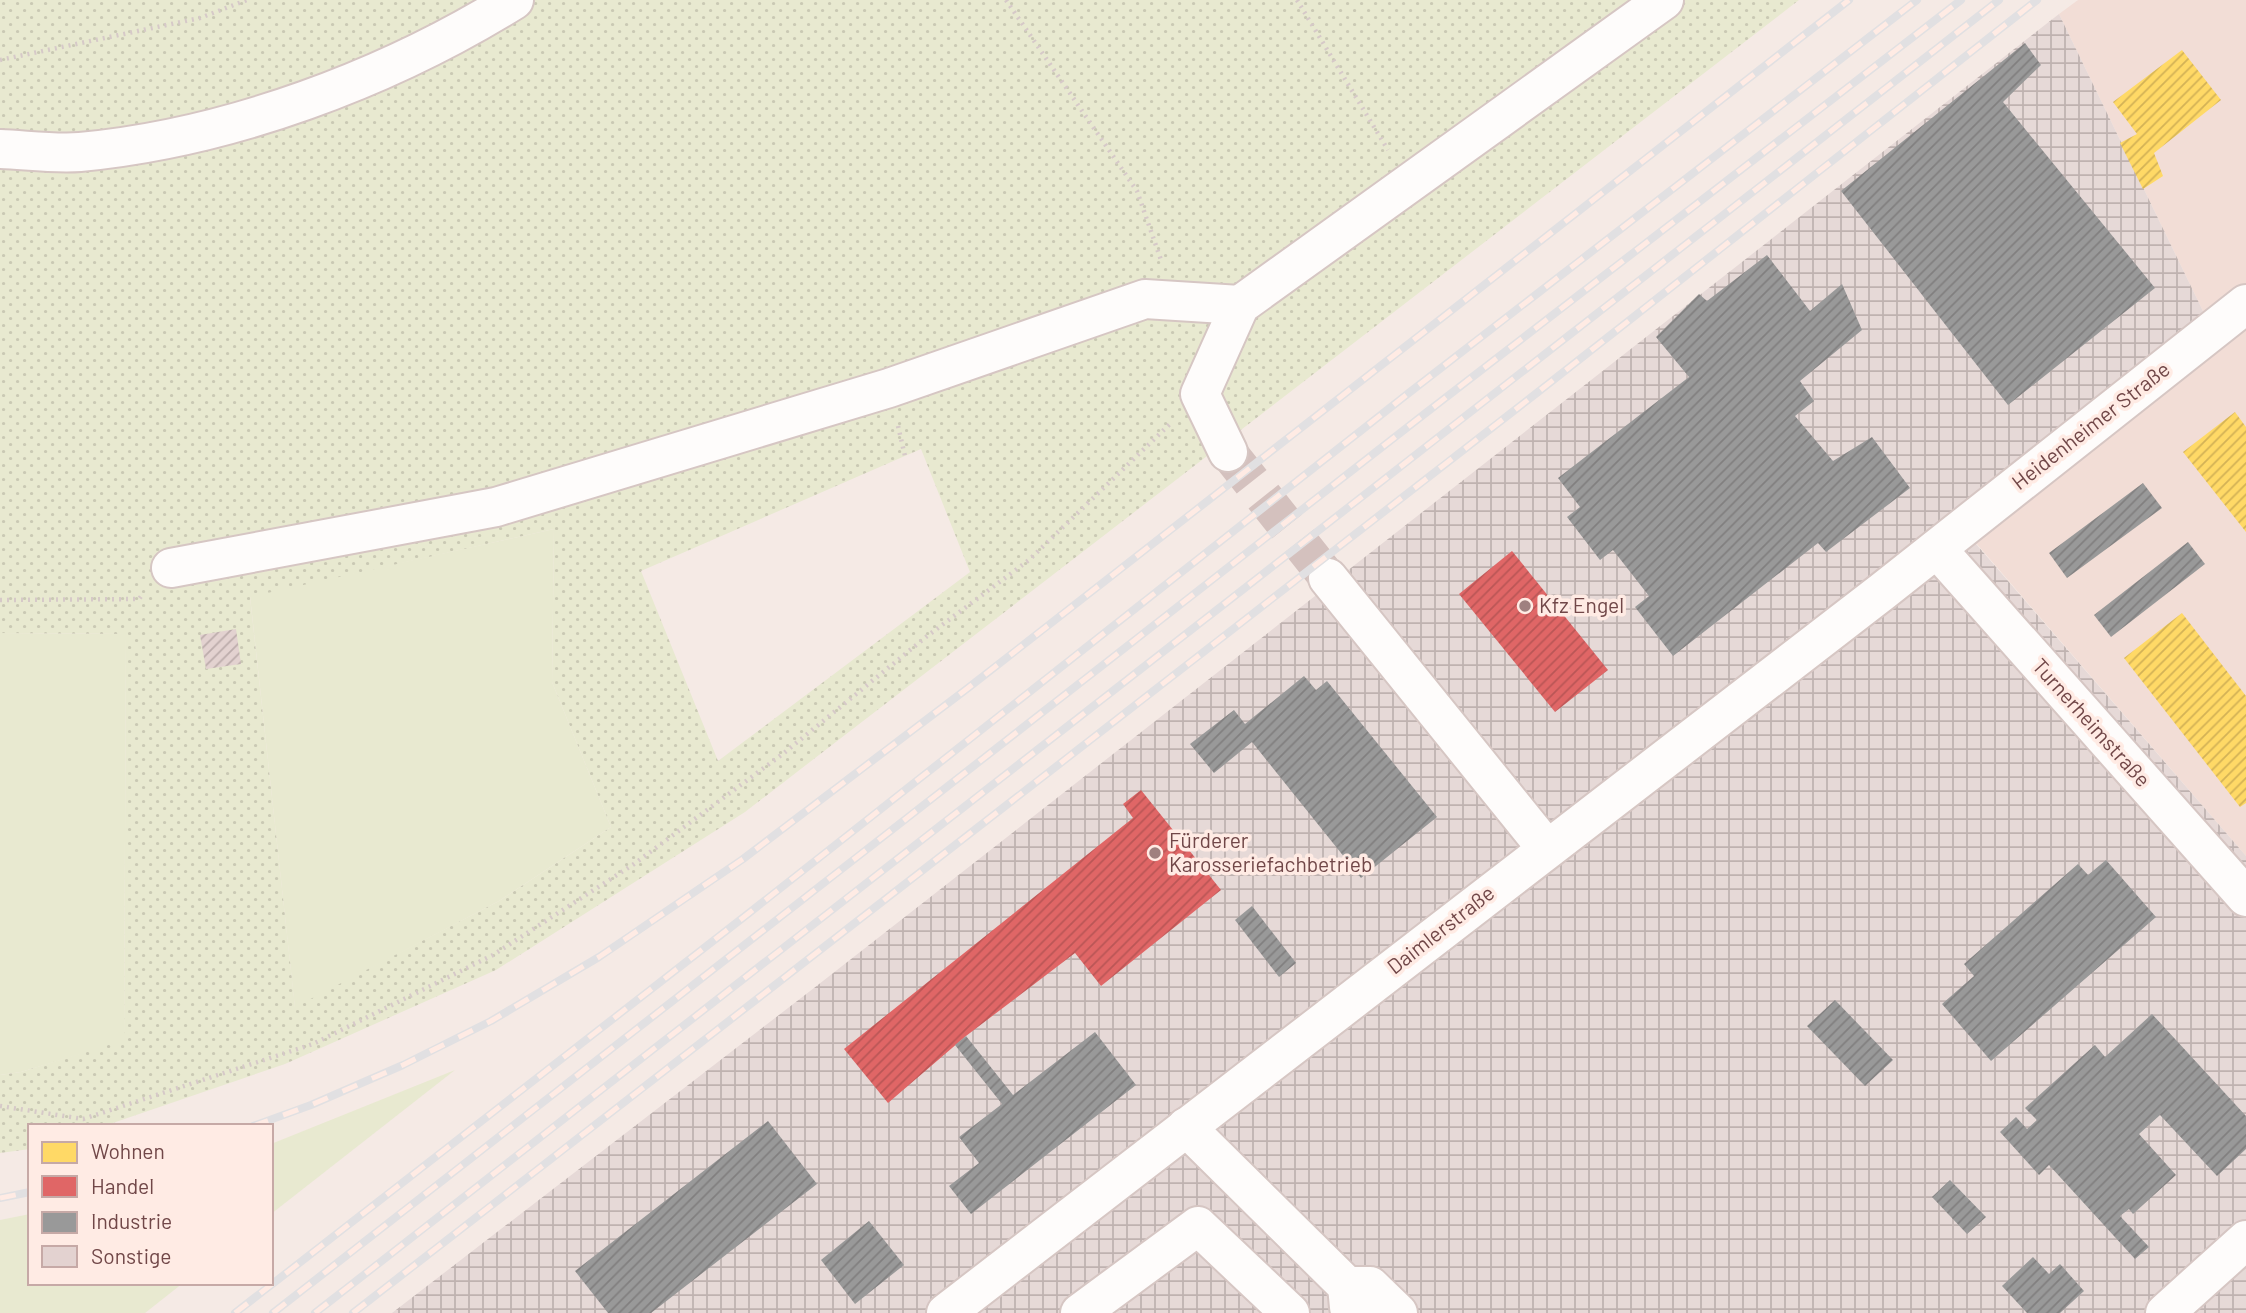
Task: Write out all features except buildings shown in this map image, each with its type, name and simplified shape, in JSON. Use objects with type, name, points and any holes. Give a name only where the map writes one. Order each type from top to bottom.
[{"type":"street","points":[[0,149],[77,152],[162,141],[237,121],[332,91],[401,63],[514,0]]},
{"type":"street","points":[[1228,452],[1200,394],[1240,305],[1664,0]]},
{"type":"street","points":[[171,568],[496,507],[889,388],[1145,299],[1240,305]]},
{"type":"street","name":"Heidenheimer Straße","points":[[1937,548],[2246,304]]},
{"type":"street","name":"Daimlerstraße","points":[[946,1313],[1937,548]]},
{"type":"street","name":"Turnerheimstraße","points":[[1937,548],[2246,897]]},
{"type":"street","points":[[1328,578],[1547,849]]},
{"type":"street","points":[[1186,1127],[1351,1300],[1370,1286],[1398,1313]]},
{"type":"street","points":[[1080,1313],[1198,1226],[1290,1313]]},
{"type":"street","points":[[2165,1313],[2246,1240]]},
{"type":"path","points":[[0,60],[200,18],[247,0]]},
{"type":"path","points":[[1006,0],[1137,191],[1174,301]]},
{"type":"path","points":[[1297,0],[1408,184]]},
{"type":"path","points":[[0,1106],[83,1119],[313,1044],[493,955],[634,864],[784,753],[926,637],[1029,560],[1200,394]]},
{"type":"path","points":[[0,600],[139,599],[171,568]]},
{"type":"shaded area","points":[[2078,0],[2246,0],[2246,856],[1970,536],[2216,338],[2059,14]]},
{"type":"shaded area","points":[[2059,14],[2216,338],[1970,537],[2246,856],[2246,1313],[392,1313],[814,988]]},
{"type":"green space","points":[[0,0],[1799,0],[745,812],[496,970],[285,1064],[110,1124],[28,1124],[28,1149],[0,1153],[0,1075],[21,1072],[124,1040],[126,634],[0,633]],"holes":[[[921,449],[970,572],[718,761],[641,571]],[[554,529],[552,682],[611,827],[499,901],[295,1007],[250,597]]]},
{"type":"green space","points":[[554,529],[552,682],[611,827],[499,901],[295,1008],[250,596]]},
{"type":"green space","points":[[0,633],[126,634],[124,1041],[21,1072],[0,1075]]},
{"type":"green space","points":[[455,1070],[273,1212],[273,1143]]},
{"type":"green space","points":[[28,1214],[28,1285],[180,1285],[145,1313],[0,1313],[0,1220]]},
{"type":"tunnel","points":[[1228,452],[1328,578]]},
{"type":"railway","points":[[259,1124],[311,1105],[403,1065],[491,1021],[599,957],[743,859],[968,688],[1849,0]]},
{"type":"railway","points":[[273,1283],[749,913],[1410,392],[1917,0]]},
{"type":"railway","points":[[273,1313],[1427,412],[1961,0]]},
{"type":"railway","points":[[315,1313],[1999,0]]},
{"type":"railway","points":[[353,1313],[1538,392],[2037,0]]},
{"type":"railway","points":[[0,1198],[28,1192]]},
{"type":"railway","points":[[235,1313],[271,1285]]},
{"type":"place","name":"Kfz Engel","points":[[1525,606]]},
{"type":"place","name":"Fürderer Karosseriefachbetrieb","points":[[1155,853]]}]
